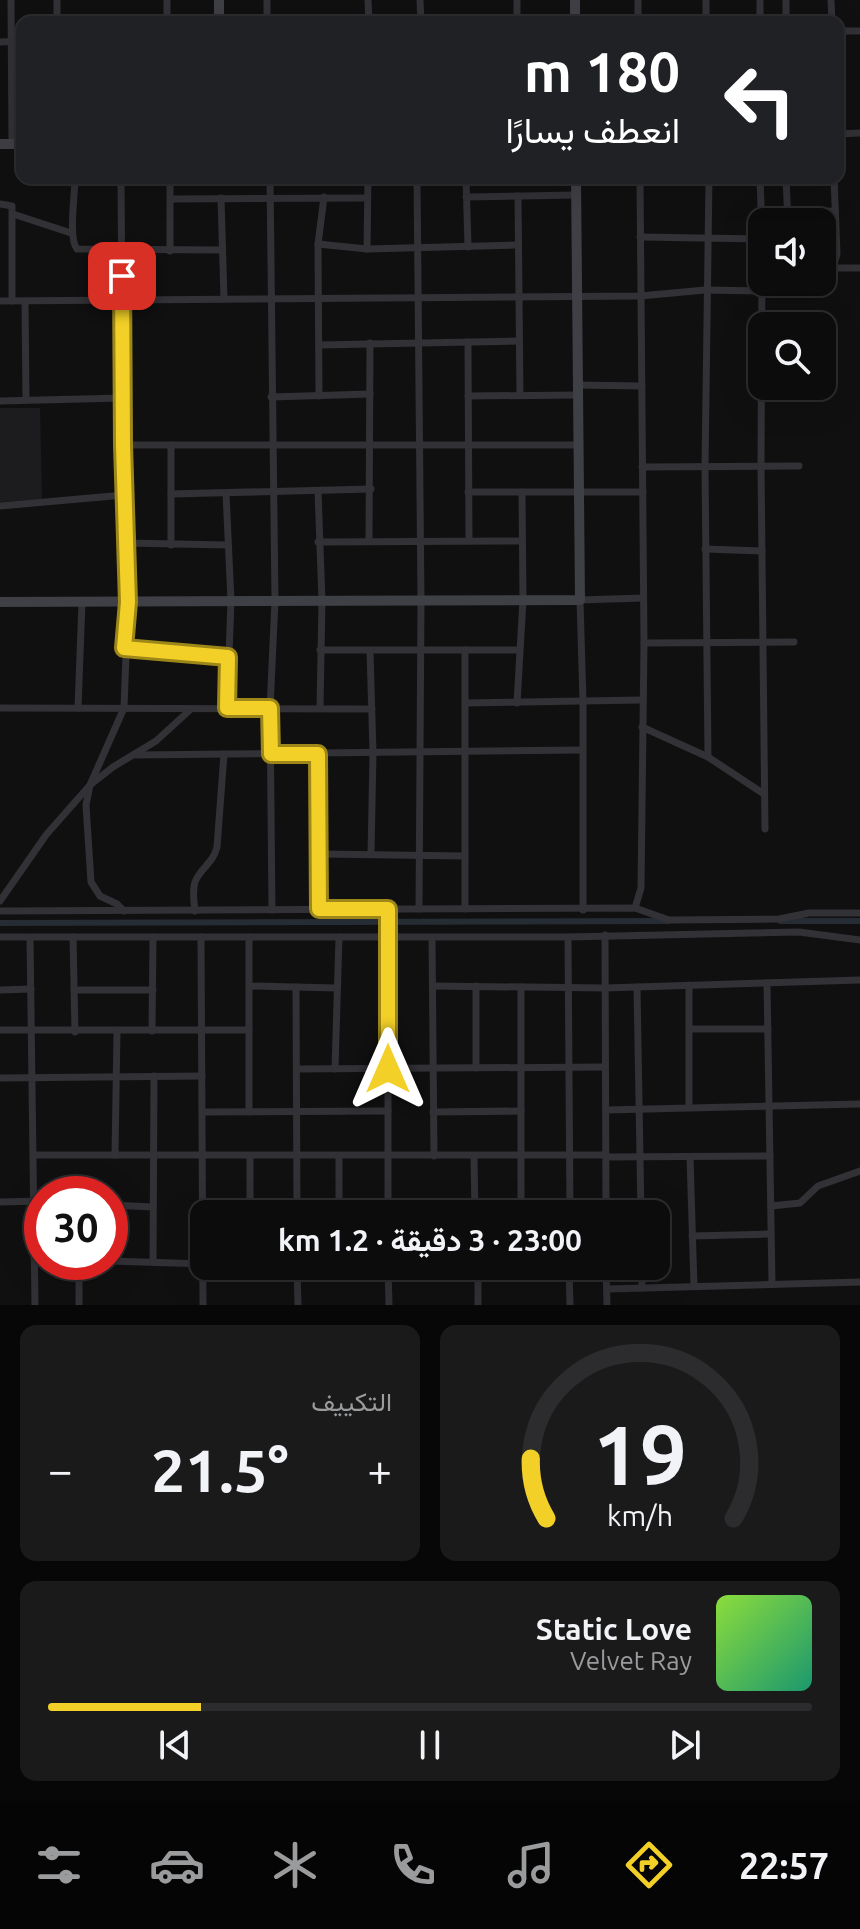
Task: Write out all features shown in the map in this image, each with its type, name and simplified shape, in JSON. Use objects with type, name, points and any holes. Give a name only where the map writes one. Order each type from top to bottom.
[{"type":"street","points":[[11,0],[11,144]]},
{"type":"street","points":[[0,42],[16,42]]},
{"type":"street","points":[[75,184],[71,233],[72,244],[77,249],[221,250]]},
{"type":"street","points":[[121,184],[128,602],[124,708],[90,785],[86,805],[91,882],[100,896],[124,911]]},
{"type":"street","points":[[170,184],[170,251]]},
{"type":"street","points":[[270,184],[271,492],[275,601],[270,708],[272,910]]},
{"type":"street","points":[[367,249],[368,184]]},
{"type":"street","points":[[417,184],[417,445],[421,601],[419,909]]},
{"type":"street","points":[[466,184],[468,247]]},
{"type":"street","points":[[576,184],[583,910]]},
{"type":"street","points":[[635,908],[641,888],[644,643],[640,184]]},
{"type":"street","points":[[708,757],[705,290],[709,184]]},
{"type":"street","points":[[760,184],[761,208]]},
{"type":"street","points":[[786,184],[788,208]]},
{"type":"street","points":[[834,184],[835,208]]},
{"type":"street","points":[[466,197],[576,195]]},
{"type":"street","points":[[518,196],[520,395]]},
{"type":"street","points":[[319,396],[318,244],[324,197]]},
{"type":"street","points":[[221,198],[224,299]]},
{"type":"street","points":[[171,199],[367,198]]},
{"type":"street","points":[[0,204],[12,205],[12,301]]},
{"type":"street","points":[[13,214],[71,233]]},
{"type":"street","points":[[836,232],[836,257]]},
{"type":"street","points":[[640,237],[748,237]]},
{"type":"street","points":[[318,244],[367,249],[517,245]]},
{"type":"street","points":[[836,267],[860,268]]},
{"type":"street","points":[[0,301],[576,297],[748,291]]},
{"type":"street","points":[[762,296],[765,829]]},
{"type":"street","points":[[25,301],[26,400]]},
{"type":"street","points":[[319,345],[519,341]]},
{"type":"street","points":[[468,342],[469,541]]},
{"type":"street","points":[[369,541],[370,343]]},
{"type":"street","points":[[468,396],[642,386]]},
{"type":"street","points":[[271,397],[370,394]]},
{"type":"street","points":[[0,401],[123,398]]},
{"type":"street","points":[[123,445],[577,445]]},
{"type":"street","points":[[171,445],[171,545]]},
{"type":"street","points":[[642,467],[799,466]]},
{"type":"street","points":[[171,494],[371,489]]},
{"type":"street","points":[[318,491],[322,601],[320,708]]},
{"type":"street","points":[[468,492],[643,492]]},
{"type":"street","points":[[517,703],[523,600],[522,492]]},
{"type":"street","points":[[226,493],[231,601],[227,708]]},
{"type":"street","points":[[0,506],[124,495]]},
{"type":"street","points":[[318,542],[522,541]]},
{"type":"street","points":[[125,543],[228,545]]},
{"type":"street","points":[[705,549],[762,551]]},
{"type":"street","points":[[0,602],[643,598]]},
{"type":"street","points":[[78,708],[82,602]]},
{"type":"street","points":[[644,643],[794,642]]},
{"type":"street","points":[[124,648],[228,657]]},
{"type":"street","points":[[320,650],[519,650]]},
{"type":"street","points":[[465,650],[465,909]]},
{"type":"street","points":[[370,651],[373,753],[371,854]]},
{"type":"street","points":[[466,703],[642,700]]},
{"type":"street","points":[[0,708],[372,709]]},
{"type":"street","points":[[0,901],[46,835],[90,785],[156,741],[192,708]]},
{"type":"street","points":[[642,727],[708,757],[764,794]]},
{"type":"street","points":[[133,755],[583,750]]},
{"type":"street","points":[[195,911],[196,879],[213,860],[217,847],[224,754]]},
{"type":"street","points":[[318,754],[319,909]]},
{"type":"street","points":[[319,854],[465,856]]},
{"type":"street","points":[[0,911],[319,909],[388,912],[419,909],[635,908],[669,920],[779,919],[809,913],[860,913]]},
{"type":"street","points":[[388,912],[388,1200]]},
{"type":"street","points":[[0,937],[339,937],[388,933],[432,937],[568,937],[799,932],[860,940]]},
{"type":"street","points":[[605,935],[606,1200]]},
{"type":"street","points":[[73,937],[75,1032]]},
{"type":"street","points":[[152,1031],[153,937]]},
{"type":"street","points":[[201,937],[203,1200]]},
{"type":"street","points":[[249,937],[249,1112]]},
{"type":"street","points":[[335,1069],[339,937]]},
{"type":"street","points":[[432,937],[434,1156]]},
{"type":"street","points":[[568,937],[570,1200]]},
{"type":"street","points":[[30,938],[36,1176]]},
{"type":"street","points":[[433,986],[605,988],[860,980]]},
{"type":"street","points":[[767,983],[772,1284]]},
{"type":"street","points":[[689,985],[689,1107]]},
{"type":"street","points":[[249,986],[337,988]]},
{"type":"street","points":[[476,986],[476,1068]]},
{"type":"street","points":[[296,987],[297,1200]]},
{"type":"street","points":[[521,987],[521,1200]]},
{"type":"street","points":[[637,987],[641,1200]]},
{"type":"street","points":[[0,990],[31,989]]},
{"type":"street","points":[[74,990],[153,990]]},
{"type":"street","points":[[689,1029],[768,1029]]},
{"type":"street","points":[[0,1030],[249,1030]]},
{"type":"street","points":[[115,1155],[117,1031]]},
{"type":"street","points":[[297,1069],[605,1067]]},
{"type":"street","points":[[153,1262],[154,1076]]},
{"type":"street","points":[[0,1078],[202,1076]]},
{"type":"street","points":[[606,1110],[860,1104]]},
{"type":"street","points":[[202,1112],[388,1111]]},
{"type":"street","points":[[433,1112],[521,1111]]},
{"type":"street","points":[[35,1155],[770,1156]]},
{"type":"street","points":[[474,1156],[475,1200]]},
{"type":"street","points":[[250,1157],[250,1200]]},
{"type":"street","points":[[339,1157],[339,1200]]},
{"type":"street","points":[[690,1157],[694,1286]]},
{"type":"street","points":[[771,1206],[800,1203],[818,1186],[860,1171]]},
{"type":"street","points":[[0,1202],[24,1201]]},
{"type":"street","points":[[128,1206],[153,1207]]},
{"type":"street","points":[[692,1236],[771,1234]]},
{"type":"street","points":[[128,1261],[190,1263]]},
{"type":"street","points":[[35,1305],[36,1280]]},
{"type":"street","points":[[79,1280],[79,1305]]},
{"type":"street","points":[[203,1305],[204,1280]]},
{"type":"street","points":[[297,1280],[298,1305]]},
{"type":"street","points":[[388,1280],[389,1305]]},
{"type":"street","points":[[478,1280],[478,1305]]},
{"type":"street","points":[[569,1280],[570,1305]]},
{"type":"street","points":[[607,1280],[607,1305]]},
{"type":"street","points":[[642,1280],[642,1288]]},
{"type":"street","points":[[607,1289],[860,1282]]},
{"type":"shaded area","points":[[0,408],[40,408],[42,499],[0,502]]},
{"type":"waterway","points":[[0,923],[668,921]]},
{"type":"waterway","points":[[780,921],[860,921]]},
{"type":"route","points":[[122,276],[128,602],[124,648],[228,657],[227,708],[270,708],[271,754],[318,754],[319,909],[388,909],[388,1069]]}]
